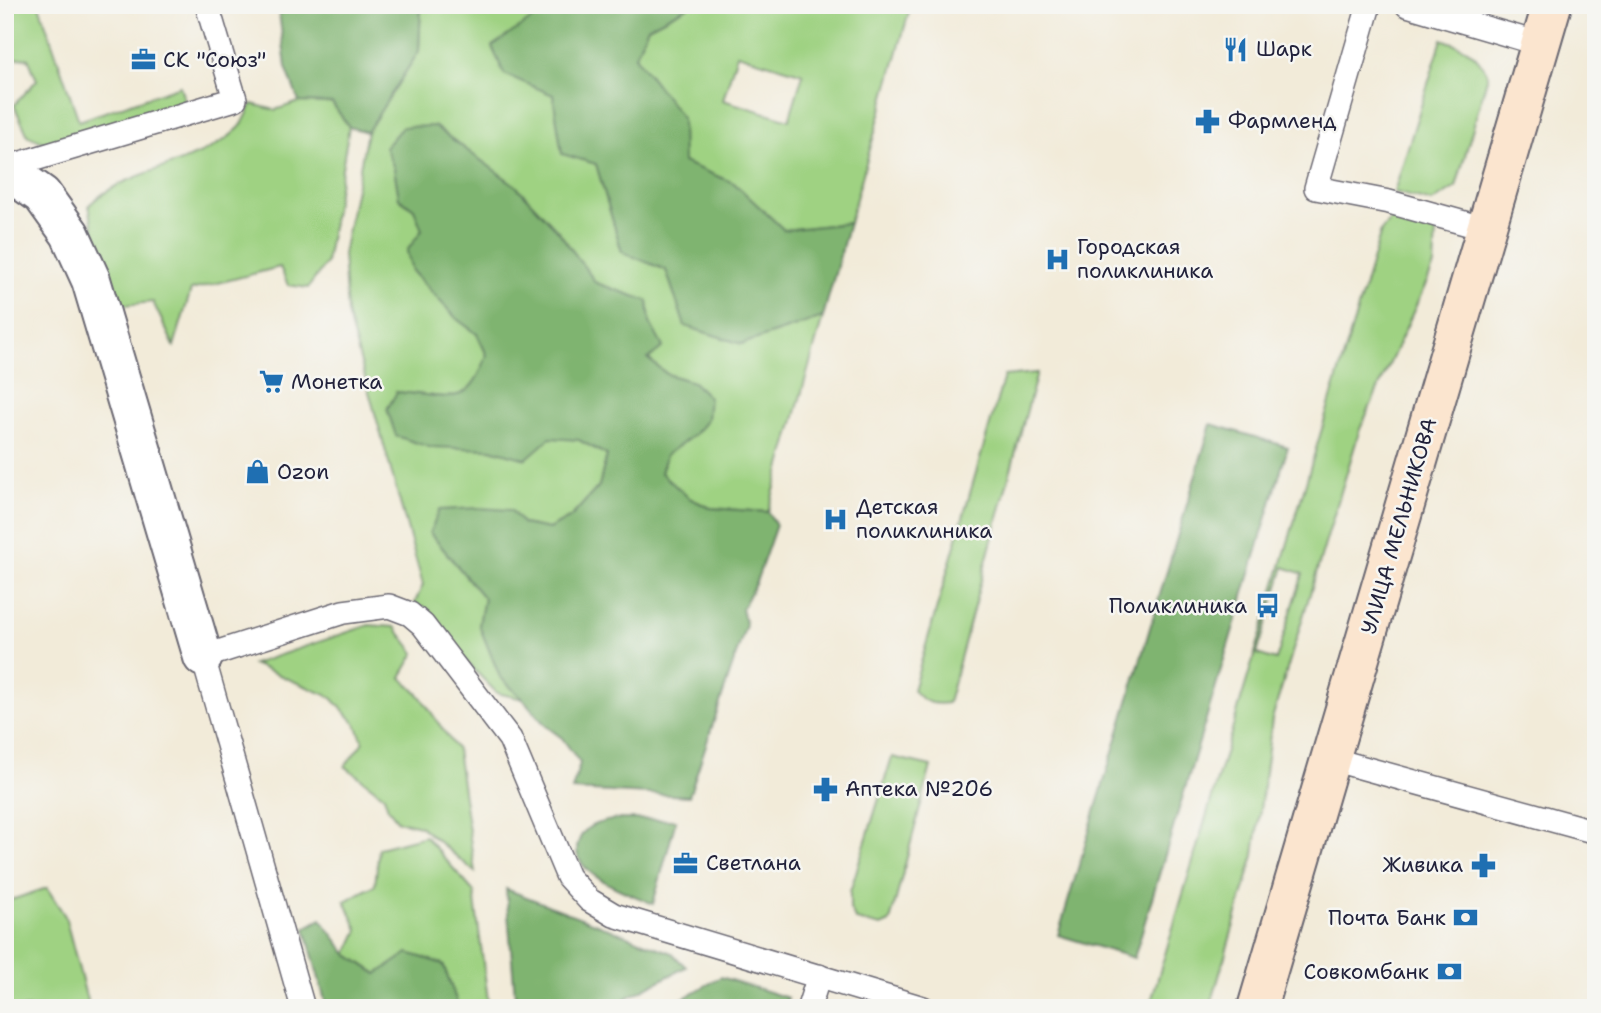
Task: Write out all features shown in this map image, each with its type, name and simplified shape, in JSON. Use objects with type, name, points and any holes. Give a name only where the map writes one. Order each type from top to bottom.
[{"type":"main road","name":"УЛИЦА МЕЛЬНИКОВА","points":[[1257,1008],[1552,5]]},
{"type":"street","points":[[5,169],[42,195],[69,234],[90,280],[203,657]]},
{"type":"lane","points":[[5,169],[235,99],[207,5]]},
{"type":"lane","points":[[1369,5],[1317,188],[1390,202],[1486,229]]},
{"type":"lane","points":[[1407,5],[1540,44]]},
{"type":"lane","points":[[303,1008],[203,657],[343,612],[389,606],[410,614],[423,625],[510,739],[568,877],[589,900],[614,915],[923,1008]]},
{"type":"lane","points":[[1331,759],[1596,832]]},
{"type":"lane","points":[[809,1007],[819,976]]},
{"type":"green space","points":[[5,5],[39,5],[79,121],[180,86],[186,105],[55,147],[28,136],[14,105],[37,80],[28,58],[5,59]]},
{"type":"green space","points":[[278,5],[421,5],[419,51],[367,132],[349,127],[332,103],[299,102],[286,67]]},
{"type":"green space","points":[[421,5],[553,5],[492,47],[505,74],[553,94],[562,153],[596,164],[622,252],[666,270],[685,326],[742,344],[823,317],[768,512],[711,508],[689,498],[661,473],[666,455],[695,434],[692,382],[667,374],[648,359],[662,347],[650,323],[648,301],[596,283],[558,231],[516,186],[434,126],[394,167],[399,198],[414,209],[422,230],[407,251],[412,271],[457,319],[477,334],[487,355],[480,373],[463,393],[442,397],[397,392],[462,447],[491,449],[526,459],[550,437],[579,440],[607,455],[599,486],[571,517],[549,529],[523,524],[430,533],[484,598],[479,625],[500,677],[523,699],[497,693],[445,640],[415,602],[423,585],[347,313],[343,254],[367,132],[419,51]]},
{"type":"green space","points":[[553,5],[691,5],[648,27],[635,56],[682,118],[683,162],[734,183],[784,230],[849,223],[823,317],[742,344],[685,326],[666,270],[622,252],[596,164],[562,154],[553,95],[504,74],[492,46]]},
{"type":"green space","points":[[691,5],[911,5],[849,223],[784,230],[734,183],[682,162],[682,118],[635,56],[648,27]],"holes":[[[737,54],[803,74],[789,120],[723,100]]]},
{"type":"green space","points":[[1442,39],[1470,51],[1488,75],[1456,187],[1432,202],[1394,192]]},
{"type":"green space","points":[[299,102],[332,103],[349,127],[326,263],[308,288],[288,285],[280,267],[191,290],[174,346],[153,302],[115,306],[95,237],[89,205],[124,182],[184,160],[222,142],[241,126],[252,104],[275,110]]},
{"type":"green space","points":[[434,126],[516,186],[558,231],[596,283],[648,301],[650,323],[663,347],[648,359],[667,374],[693,382],[709,397],[707,420],[695,434],[666,455],[661,473],[689,498],[710,508],[768,512],[776,525],[756,582],[742,609],[746,625],[689,796],[572,790],[580,763],[562,738],[546,726],[500,677],[479,625],[484,598],[430,533],[439,510],[478,508],[511,510],[523,524],[549,529],[571,517],[599,486],[607,455],[579,440],[550,438],[526,459],[491,449],[429,447],[396,436],[387,409],[397,392],[442,397],[463,393],[480,373],[487,355],[477,334],[457,319],[412,271],[407,251],[422,230],[414,209],[399,198],[394,168],[385,147],[402,127]]},
{"type":"green space","points":[[1406,215],[1430,221],[1436,231],[1434,266],[1360,429],[1272,719],[1254,855],[1210,1008],[1149,1008],[1381,231],[1391,219]],"holes":[[[1284,567],[1303,574],[1276,660],[1257,654]]]},
{"type":"green space","points":[[1037,373],[948,703],[929,702],[913,690],[1004,376]]},
{"type":"green space","points":[[1211,424],[1288,447],[1134,958],[1058,935]]},
{"type":"green space","points":[[369,625],[395,627],[415,653],[401,677],[420,696],[457,750],[475,872],[420,826],[398,821],[388,808],[384,796],[345,766],[363,742],[356,724],[331,697],[253,664]]},
{"type":"green space","points":[[892,757],[931,766],[890,922],[881,926],[856,920],[850,909],[850,892]]},
{"type":"green space","points":[[617,819],[676,820],[653,904],[603,881],[582,864],[577,854],[578,843],[588,828]]},
{"type":"green space","points":[[425,836],[474,892],[489,1008],[459,1008],[443,964],[408,953],[378,974],[347,954],[358,930],[345,901],[375,885],[379,848]]},
{"type":"green space","points":[[47,888],[65,916],[89,1008],[5,1008],[5,902]]},
{"type":"green space","points":[[506,889],[672,953],[686,967],[608,1008],[516,1008]]},
{"type":"green space","points":[[321,919],[347,954],[377,974],[408,953],[443,964],[459,1008],[327,1008],[305,928]]},
{"type":"green space","points":[[721,977],[788,998],[785,1008],[666,1008]]},
{"type":"place","name":"Шарк","points":[[1236,49]]},
{"type":"place","name":"СК \"Союз\"","points":[[143,60]]},
{"type":"place","name":"Фармленд","points":[[1208,121]]},
{"type":"place","name":"Городская поликлиника","points":[[1057,259]]},
{"type":"place","name":"Монетка","points":[[271,382]]},
{"type":"place","name":"Ozon","points":[[257,472]]},
{"type":"place","name":"Детская поликлиника","points":[[836,519]]},
{"type":"place","name":"Поликлиника","points":[[1267,606]]},
{"type":"place","name":"Аптека №206","points":[[825,789]]},
{"type":"place","name":"Светлана","points":[[686,863]]},
{"type":"place","name":"Живика","points":[[1483,865]]},
{"type":"place","name":"Почта Банк","points":[[1466,918]]},
{"type":"place","name":"Совкомбанк","points":[[1449,972]]}]
